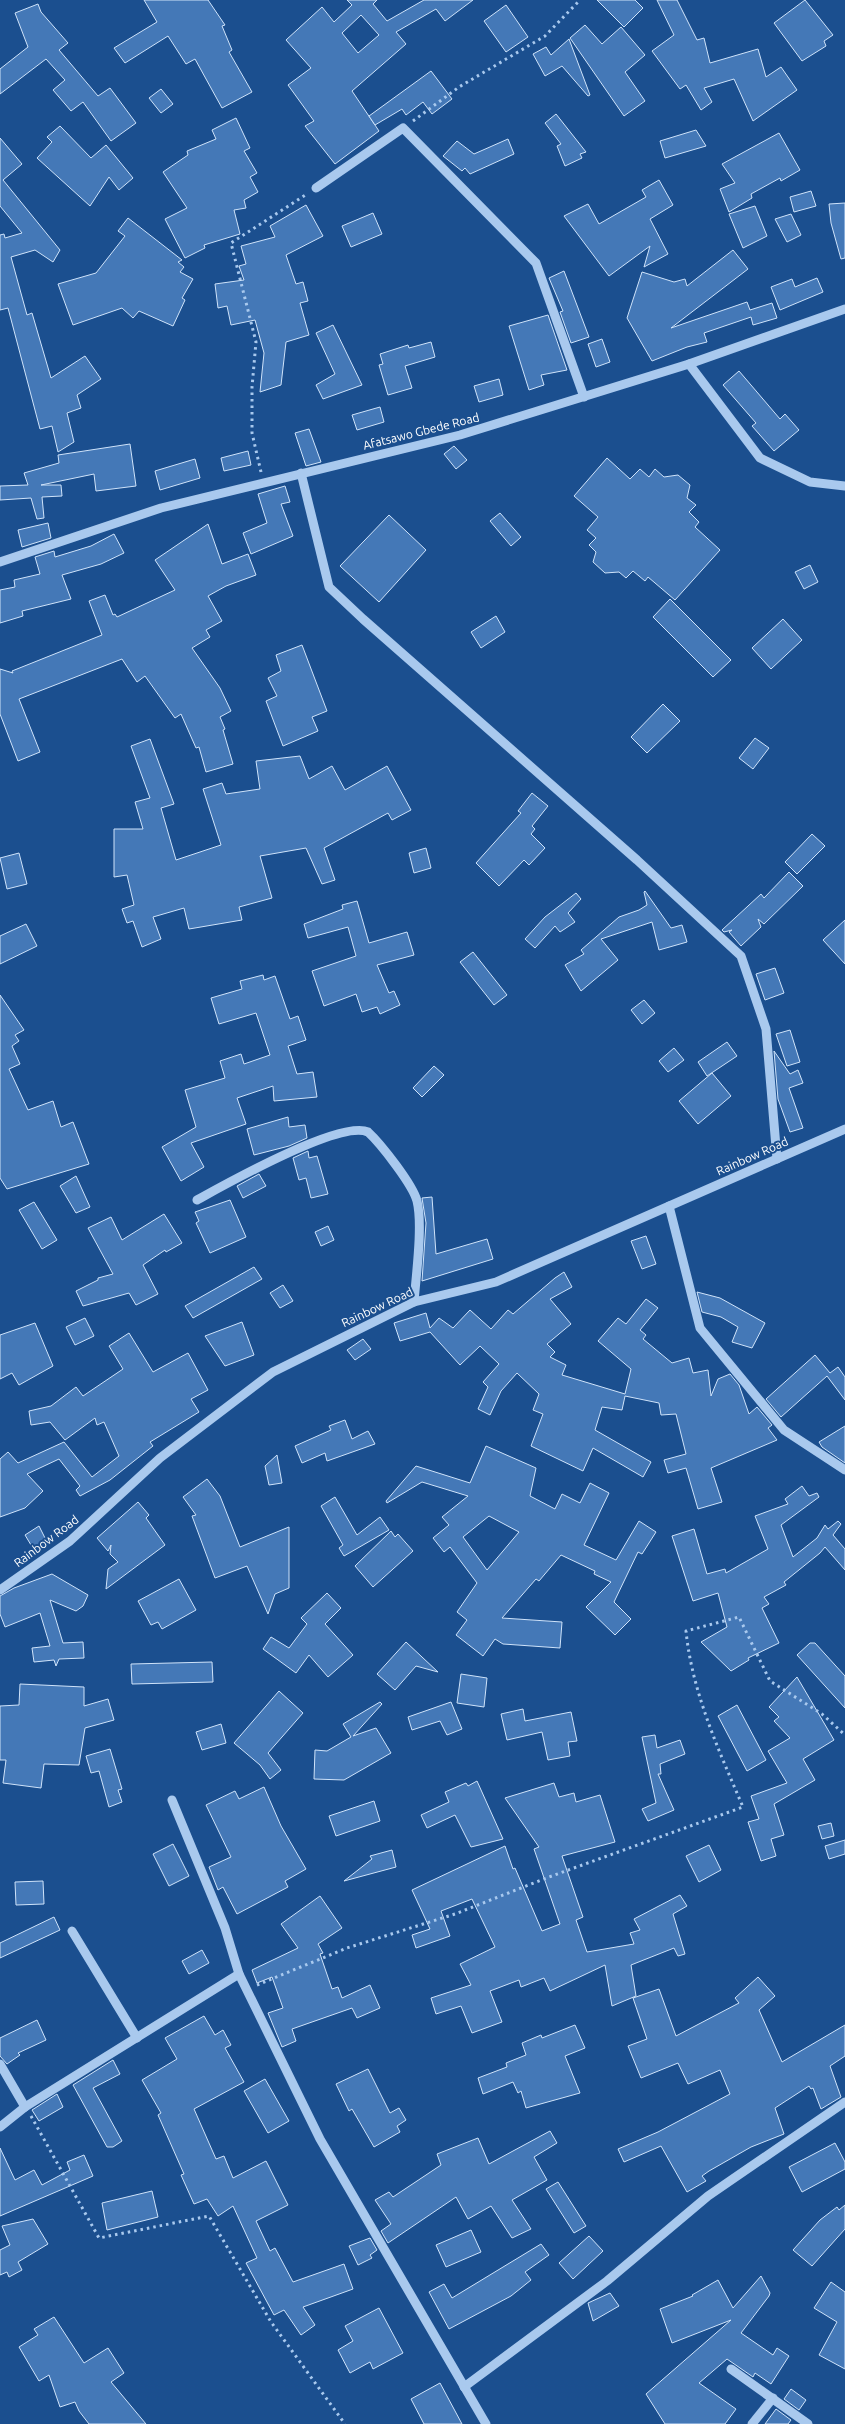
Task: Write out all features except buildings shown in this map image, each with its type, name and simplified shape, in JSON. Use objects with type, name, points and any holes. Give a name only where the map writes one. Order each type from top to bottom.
[{"type":"street","points":[[316,188],[403,128],[536,263],[584,397]]},
{"type":"street","name":"Afatsawo Gbede Road","points":[[0,562],[161,508],[460,435],[690,364],[845,310]]},
{"type":"street","points":[[690,364],[760,458],[810,482],[845,486]]},
{"type":"street","points":[[301,473],[329,587],[363,620],[637,860],[741,956],[766,1029],[777,1159]]},
{"type":"street","name":"Rainbow Road","points":[[0,1590],[70,1541],[160,1458],[273,1372],[414,1302],[496,1282],[845,1129]]},
{"type":"street","points":[[197,1200],[265,1163],[320,1140],[355,1130],[368,1132],[410,1185],[417,1201],[419,1218],[414,1302]]},
{"type":"street","points":[[670,1206],[700,1328],[784,1430],[845,1470]]},
{"type":"street","points":[[172,1800],[225,1928],[239,1974],[320,2139],[486,2424]]},
{"type":"street","points":[[72,1930],[137,2038]]},
{"type":"street","points":[[0,2127],[25,2107],[239,1974]]},
{"type":"street","points":[[0,2064],[25,2107]]},
{"type":"street","points":[[464,2387],[607,2281],[708,2196],[845,2102]]},
{"type":"street","points":[[731,2369],[808,2424]]},
{"type":"street","points":[[752,2424],[772,2398]]},
{"type":"path","points":[[403,128],[459,87],[545,36],[580,0]]},
{"type":"path","points":[[263,482],[252,433],[252,387],[256,342],[231,243],[316,188]]},
{"type":"path","points":[[247,1989],[347,1948],[455,1914],[549,1877],[743,1807],[699,1695],[688,1651],[686,1631],[739,1617],[770,1681],[822,1714],[845,1735]]},
{"type":"path","points":[[25,2107],[99,2238],[209,2216],[271,2322],[345,2424]]}]
